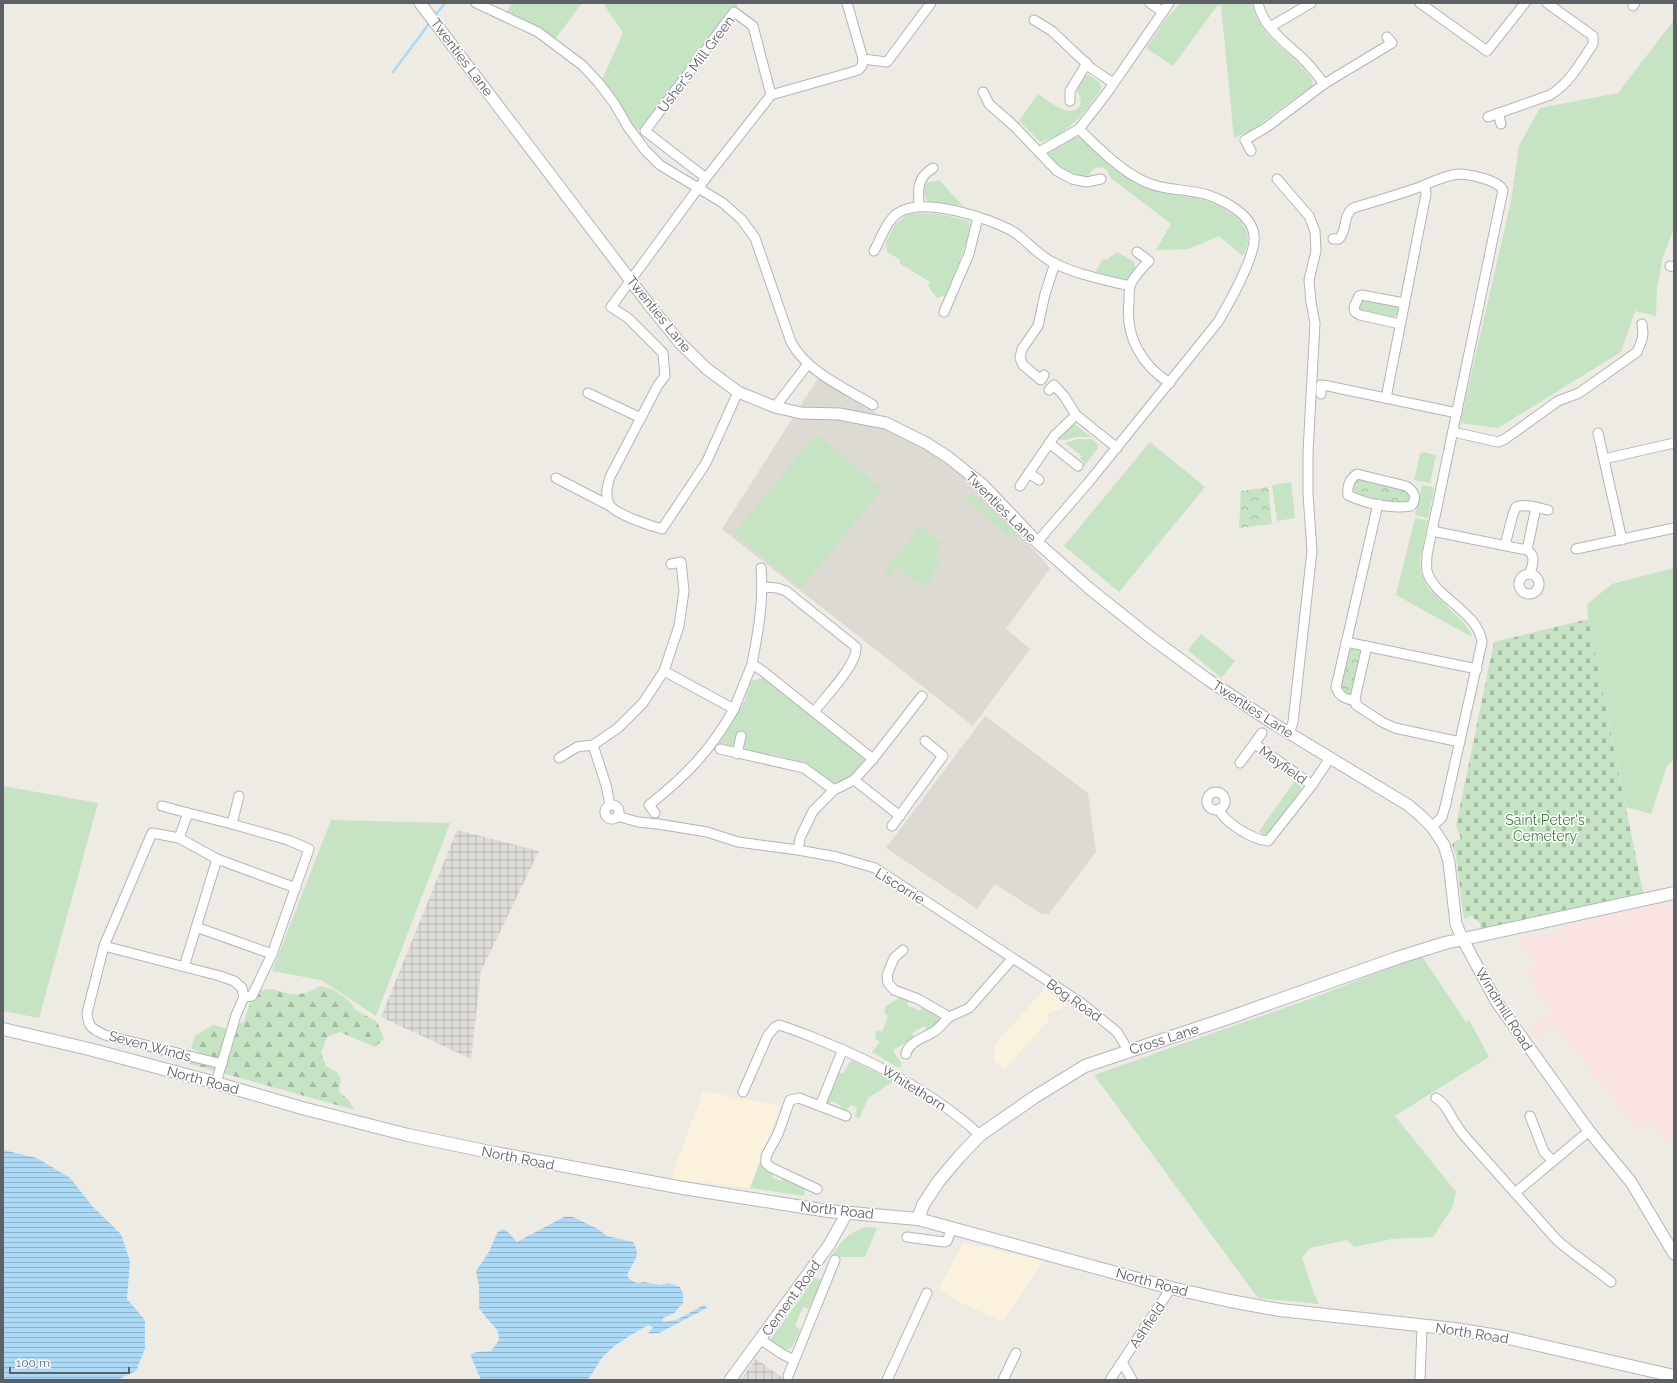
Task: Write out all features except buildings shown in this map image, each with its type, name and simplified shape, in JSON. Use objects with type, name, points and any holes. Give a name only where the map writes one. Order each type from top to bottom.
[{"type":"main road","points":[[1462,938],[1674,893]]},
{"type":"main road","name":"Cross Lane","points":[[918,1219],[923,1205],[938,1182],[958,1157],[980,1135],[1033,1098],[1085,1066],[1128,1050],[1234,1016],[1397,958],[1462,938]]},
{"type":"main road","name":"North Road","points":[[3,1030],[89,1050],[216,1083],[275,1101],[408,1135],[490,1152],[683,1188],[828,1211],[918,1219],[1171,1288],[1230,1301],[1280,1310],[1504,1337],[1660,1377],[1674,1376]]},
{"type":"street","name":"Twenties Lane","points":[[420,3],[680,343],[707,369],[738,392],[775,407],[801,413],[840,414],[886,423],[902,430],[948,457],[976,478],[1037,542],[1090,589],[1150,637],[1207,679],[1289,734],[1408,805],[1432,827],[1444,845],[1449,862],[1456,924],[1462,938]]},
{"type":"street","points":[[476,3],[538,32],[582,65],[598,82],[614,103],[628,127],[645,150],[660,164],[723,203],[742,220],[755,238],[791,342],[798,354],[808,364],[873,405]]},
{"type":"street","points":[[610,506],[606,493],[609,480],[658,385],[665,376],[663,353],[628,318],[611,307],[699,187],[771,95],[858,70],[862,66],[862,59],[847,3]]},
{"type":"street","points":[[862,59],[887,62],[931,3]]},
{"type":"street","points":[[1150,3],[1163,12]]},
{"type":"street","points":[[1039,152],[1078,129],[1113,83],[1169,3]]},
{"type":"street","points":[[1258,3],[1265,20],[1277,36],[1303,59],[1324,84]]},
{"type":"street","points":[[1270,27],[1311,3]]},
{"type":"street","points":[[1420,3],[1487,51],[1525,3]]},
{"type":"street","points":[[1488,117],[1550,95],[1559,89],[1566,83],[1593,44],[1593,36],[1547,3]]},
{"type":"street","name":"Usher's Mill Green","points":[[706,178],[645,131],[734,12],[753,26],[771,95]]},
{"type":"street","points":[[1034,20],[1052,31],[1087,63],[1113,83]]},
{"type":"street","points":[[1251,151],[1245,140],[1267,127],[1324,84],[1392,43],[1387,37]]},
{"type":"street","points":[[1070,101],[1070,91],[1087,63]]},
{"type":"street","points":[[983,92],[989,104],[1006,118],[1057,170],[1072,179],[1086,182],[1101,179]]},
{"type":"street","points":[[1498,113],[1501,124]]},
{"type":"street","points":[[1037,542],[1117,448],[1218,322],[1235,293],[1252,252],[1254,235],[1250,224],[1241,213],[1224,202],[1206,195],[1172,190],[1150,184],[1134,176],[1105,154],[1078,129]]},
{"type":"street","points":[[919,206],[920,182],[924,174],[933,168]]},
{"type":"street","points":[[1333,239],[1339,238],[1342,235],[1347,212],[1353,208],[1446,177],[1461,174],[1490,180],[1501,186],[1503,190],[1427,555],[1427,570],[1435,584],[1472,621],[1478,630],[1482,642],[1442,817],[1432,827]]},
{"type":"street","points":[[1277,179],[1309,216],[1315,232],[1316,251],[1309,280],[1315,323],[1308,452],[1308,494],[1312,551],[1293,722],[1289,734]]},
{"type":"street","points":[[1386,398],[1426,194],[1425,185]]},
{"type":"street","points":[[874,251],[888,223],[896,214],[905,208],[919,206],[941,208],[993,222],[1015,233],[1033,249],[1055,263],[1073,270],[1130,286]]},
{"type":"street","points":[[944,312],[969,254],[978,217]]},
{"type":"street","points":[[1137,252],[1148,261],[1130,286],[1127,314],[1137,352],[1146,364],[1170,383]]},
{"type":"street","points":[[1044,375],[1041,380],[1023,365],[1020,358],[1022,349],[1038,326],[1045,294],[1055,263]]},
{"type":"street","points":[[1400,324],[1360,315],[1355,312],[1354,307],[1359,296],[1362,295],[1404,303]]},
{"type":"street","points":[[1453,432],[1498,442],[1504,439],[1558,401],[1579,393],[1637,352],[1642,340],[1642,324]]},
{"type":"street","points":[[775,407],[808,364]]},
{"type":"street","points":[[1050,390],[1054,385],[1064,396],[1076,415],[1117,448]]},
{"type":"street","points":[[1321,394],[1321,385],[1457,413]]},
{"type":"street","points":[[588,392],[641,418]]},
{"type":"street","points":[[556,478],[610,506],[618,512],[652,527],[662,529],[706,463],[738,392]]},
{"type":"street","points":[[1020,486],[1055,435],[1076,415]]},
{"type":"street","points":[[1598,433],[1622,540]]},
{"type":"street","points":[[1604,459],[1674,442]]},
{"type":"street","points":[[1049,443],[1078,466]]},
{"type":"street","points":[[1029,473],[1039,480]]},
{"type":"street","points":[[1357,474],[1406,486],[1412,490],[1415,496],[1414,502],[1411,506],[1397,507],[1378,504],[1356,499],[1348,495],[1347,489],[1351,478],[1357,474]]},
{"type":"street","points":[[1356,701],[1344,698],[1338,693],[1336,687],[1378,504]]},
{"type":"street","points":[[1505,545],[1512,514],[1516,507],[1521,505],[1548,510]]},
{"type":"street","points":[[1527,550],[1536,508]]},
{"type":"street","points":[[1576,549],[1674,528]]},
{"type":"street","points":[[1432,531],[1505,545],[1532,552],[1534,557],[1530,574]]},
{"type":"street","points":[[559,758],[577,747],[593,745],[618,728],[643,704],[664,671],[680,626],[684,591],[681,562],[671,564]]},
{"type":"street","points":[[655,813],[649,805],[689,772],[724,726],[734,709],[752,664],[759,626],[763,587],[761,568]]},
{"type":"street","points":[[763,587],[777,588],[786,591],[856,647],[857,653],[853,663],[814,712]]},
{"type":"street","points":[[1346,642],[1477,669]]},
{"type":"street","points":[[1367,646],[1356,705],[1382,722],[1395,728],[1460,742]]},
{"type":"street","points":[[752,664],[873,759]]},
{"type":"street","points":[[664,671],[734,709]]},
{"type":"street","points":[[798,850],[800,838],[813,811],[834,790],[854,780],[873,759],[922,696]]},
{"type":"street","name":"Mayfield","points":[[1240,763],[1262,733]]},
{"type":"street","points":[[737,754],[741,736]]},
{"type":"street","points":[[892,826],[943,756],[925,741]]},
{"type":"street","name":"Mayfield","points":[[1255,744],[1312,785]]},
{"type":"street","name":"Liscorrie","points":[[593,745],[606,786],[610,805],[615,806],[618,809],[617,816],[638,822],[707,832],[738,842],[837,857],[875,868],[1012,959]]},
{"type":"street","points":[[720,749],[804,768],[834,790]]},
{"type":"street","name":"Mayfield","points":[[1219,809],[1222,815],[1250,836],[1268,841],[1312,785],[1330,758]]},
{"type":"street","points":[[854,780],[900,816]]},
{"type":"street","points":[[232,824],[240,796]]},
{"type":"street","points":[[162,806],[288,840],[309,849],[272,954],[252,996],[244,997]]},
{"type":"street","points":[[179,838],[188,813]]},
{"type":"street","name":"Seven Winds","points":[[222,1064],[105,1035],[93,1030],[87,1023],[87,1013],[104,946],[152,833],[179,838],[217,859],[296,888]]},
{"type":"street","points":[[184,967],[217,859]]},
{"type":"street","points":[[196,928],[272,954]]},
{"type":"street","name":"Windmill Road","points":[[1462,938],[1496,1001],[1589,1131],[1631,1182],[1674,1254]]},
{"type":"street","points":[[104,946],[234,981],[242,988],[244,997],[236,1015],[216,1083]]},
{"type":"street","points":[[903,950],[894,958],[887,975],[888,983],[894,990],[918,999],[949,1017]]},
{"type":"street","points":[[906,1054],[907,1049],[912,1044],[936,1030],[949,1017],[969,1008],[1012,959]]},
{"type":"street","name":"Bog Road","points":[[1012,959],[1065,992],[1104,1020],[1116,1032],[1128,1050]]},
{"type":"street","name":"Whitethorn","points":[[743,1092],[768,1035],[774,1027],[779,1025],[843,1049],[896,1075],[960,1117],[980,1135]]},
{"type":"street","points":[[820,1106],[843,1049]]},
{"type":"street","points":[[817,1188],[770,1167],[766,1163],[766,1156],[778,1134],[790,1100],[799,1098],[846,1116]]},
{"type":"street","points":[[1436,1098],[1441,1101],[1449,1111],[1456,1124],[1468,1140],[1564,1247],[1594,1267],[1611,1282]]},
{"type":"street","points":[[1530,1116],[1544,1152],[1553,1161]]},
{"type":"street","points":[[1516,1192],[1589,1131]]},
{"type":"street","name":"Cement Road","points":[[730,1380],[829,1245],[847,1213]]},
{"type":"street","points":[[908,1237],[944,1242],[947,1241],[952,1228]]},
{"type":"street","points":[[788,1376],[835,1260]]},
{"type":"street","name":"Ashfield","points":[[1110,1380],[1171,1288]]},
{"type":"street","points":[[887,1380],[927,1293]]},
{"type":"street","points":[[1420,1380],[1422,1326]]},
{"type":"street","points":[[760,1340],[776,1351],[794,1360]]},
{"type":"street","points":[[1002,1380],[1016,1353]]},
{"type":"street","name":"Ashfield","points":[[1122,1362],[1132,1380]]},
{"type":"shaded area","points":[[820,375],[985,488],[1007,519],[1050,568],[1006,629],[1030,649],[973,726],[722,529]]},
{"type":"shaded area","points":[[985,716],[1088,793],[1096,852],[1048,915],[1044,913],[1043,915],[995,884],[977,909],[886,848]]},
{"type":"shaded area","points":[[457,830],[539,851],[481,971],[471,1059],[381,1017]]},
{"type":"shaded area","points":[[1674,901],[1674,1139],[1667,1144],[1651,1122],[1640,1130],[1618,1106],[1556,1027],[1534,1039],[1527,1029],[1551,1013],[1526,971],[1536,966],[1532,956],[1527,958],[1519,941],[1520,937],[1524,935],[1531,937],[1556,932],[1570,922]]},
{"type":"shaded area","points":[[1045,989],[1069,1006],[1046,1014],[1050,1019],[1005,1069],[994,1061],[994,1045]]},
{"type":"shaded area","points":[[703,1091],[780,1106],[750,1188],[671,1179]]},
{"type":"shaded area","points":[[963,1242],[1043,1261],[1003,1322],[960,1302],[939,1289]]},
{"type":"shaded area","points":[[756,1359],[786,1380],[740,1380]]},
{"type":"green space","points":[[512,3],[582,3],[556,38],[507,12]]},
{"type":"green space","points":[[603,3],[738,3],[734,12],[645,131],[628,127],[617,98],[602,80],[623,33]]},
{"type":"green space","points":[[1181,3],[1252,3],[1259,22],[1277,44],[1305,70],[1313,81],[1312,86],[1252,130],[1234,138],[1221,6],[1217,6],[1173,66],[1146,48],[1167,17]]},
{"type":"green space","points":[[1674,20],[1674,229],[1663,256],[1657,289],[1656,316],[1635,311],[1621,352],[1498,428],[1460,423],[1511,201],[1519,146],[1540,108],[1618,93]]},
{"type":"green space","points":[[1089,75],[1100,83],[1101,89],[1075,122],[1060,134],[1040,142],[1019,121],[1038,94],[1063,110],[1074,111],[1078,108],[1081,100],[1076,88],[1082,76]]},
{"type":"green space","points":[[1072,136],[1080,137],[1114,166],[1132,179],[1151,189],[1162,193],[1203,200],[1229,212],[1236,217],[1247,231],[1248,241],[1243,256],[1219,236],[1189,249],[1156,250],[1171,224],[1111,178],[1106,169],[1101,167],[1096,168],[1089,175],[1083,177],[1056,164],[1052,160],[1049,150]]},
{"type":"green space","points":[[939,180],[963,206],[928,201],[924,188],[926,184],[928,182]]},
{"type":"green space","points":[[910,213],[940,214],[969,221],[968,237],[956,269],[945,295],[937,298],[928,286],[930,282],[899,263],[901,260],[887,252],[886,242],[895,224]]},
{"type":"green space","points":[[1117,252],[1134,262],[1136,270],[1130,278],[1126,279],[1101,274],[1096,271],[1102,260],[1108,259]]},
{"type":"green space","points":[[1364,298],[1395,304],[1398,309],[1398,314],[1392,318],[1362,312],[1359,307]]},
{"type":"green space","points":[[1072,422],[1091,437],[1075,437],[1066,440],[1056,439]]},
{"type":"green space","points":[[816,434],[883,489],[801,588],[734,533]]},
{"type":"green space","points":[[1078,439],[1092,439],[1097,443],[1098,448],[1079,473],[1077,471],[1084,462],[1080,459],[1082,456],[1065,443]]},
{"type":"green space","points":[[1150,442],[1205,487],[1119,592],[1064,546]]},
{"type":"green space","points":[[1423,452],[1436,455],[1430,483],[1414,480],[1420,454]]},
{"type":"green space","points":[[1358,479],[1405,489],[1411,497],[1407,504],[1401,504],[1357,494],[1354,490],[1353,484]]},
{"type":"green space","points":[[1291,482],[1295,518],[1277,521],[1272,485]]},
{"type":"green space","points":[[1422,485],[1433,487],[1434,490],[1428,518],[1415,515]]},
{"type":"green space","points":[[1268,487],[1272,524],[1239,528],[1241,491]]},
{"type":"green space","points":[[968,494],[973,495],[993,510],[1016,533],[1015,537],[1012,538],[966,500],[966,496]]},
{"type":"green space","points":[[1415,518],[1428,520],[1420,559],[1421,573],[1428,588],[1465,624],[1473,636],[1470,636],[1396,595]]},
{"type":"green space","points":[[921,526],[942,543],[935,555],[941,559],[927,585],[911,578],[897,567],[890,576],[884,570]]},
{"type":"green space","points":[[1674,568],[1674,759],[1667,766],[1651,814],[1626,807],[1588,619],[1587,604],[1612,584]]},
{"type":"green space","name":"Saint Peter's Cemetery","points":[[1588,619],[1643,893],[1480,929],[1480,923],[1471,916],[1464,919],[1456,856],[1452,844],[1461,838],[1456,826],[1494,642]]},
{"type":"green space","points":[[1201,634],[1235,661],[1221,678],[1188,650]]},
{"type":"green space","points":[[1353,647],[1361,651],[1362,655],[1354,691],[1347,696],[1341,689],[1341,684],[1349,652]]},
{"type":"green space","points":[[763,678],[863,755],[864,762],[856,772],[837,784],[831,782],[814,769],[799,762],[777,755],[748,752],[744,748],[745,737],[737,735],[732,746],[724,746],[719,744],[745,700],[751,681]]},
{"type":"green space","points":[[1295,781],[1300,781],[1302,785],[1301,789],[1269,834],[1261,836],[1261,832],[1259,831]]},
{"type":"green space","points":[[3,786],[98,803],[39,1018],[3,1011]]},
{"type":"green space","points":[[331,820],[450,823],[376,1016],[321,980],[272,971]]},
{"type":"green space","points":[[1421,955],[1466,1022],[1469,1020],[1489,1057],[1395,1116],[1456,1192],[1452,1208],[1433,1237],[1392,1239],[1354,1247],[1347,1240],[1310,1248],[1302,1258],[1319,1304],[1258,1298],[1094,1075],[1318,996]]},
{"type":"green space","points":[[321,986],[334,990],[349,1001],[356,1010],[377,1022],[384,1039],[375,1047],[340,1032],[327,1037],[321,1053],[326,1066],[337,1072],[341,1078],[339,1092],[349,1100],[354,1110],[141,1050],[164,1047],[204,1055],[191,1048],[195,1036],[213,1025],[228,1029],[244,1022],[252,996],[269,989],[302,994]]},
{"type":"green space","points":[[901,997],[909,999],[907,1005],[920,1011],[923,1006],[936,1014],[939,1018],[938,1025],[928,1031],[924,1026],[912,1033],[914,1038],[893,1050],[902,1065],[899,1068],[872,1052],[880,1042],[876,1039],[875,1034],[877,1030],[882,1032],[888,1016],[884,1013],[886,1006]]},
{"type":"green space","points":[[851,1060],[894,1081],[868,1098],[859,1119],[855,1116],[857,1107],[851,1105],[845,1111],[840,1111],[841,1106],[831,1101],[829,1106],[826,1103],[838,1072],[843,1074]]},
{"type":"green space","points":[[761,1160],[765,1167],[774,1172],[772,1177],[781,1181],[783,1176],[805,1187],[804,1196],[750,1188]]},
{"type":"green space","points":[[866,1227],[877,1228],[865,1257],[830,1257],[845,1238],[859,1229]]},
{"type":"green space","points":[[815,1278],[821,1280],[809,1309],[803,1307],[795,1326],[800,1329],[795,1342],[790,1348],[786,1349],[776,1345],[770,1340]]},
{"type":"water","points":[[3,1150],[37,1158],[70,1178],[94,1208],[121,1234],[130,1261],[127,1299],[145,1320],[145,1348],[136,1371],[117,1380],[3,1380]]},
{"type":"water","points":[[564,1217],[573,1217],[598,1229],[607,1236],[633,1242],[636,1247],[637,1255],[627,1275],[630,1280],[637,1283],[645,1282],[659,1285],[669,1283],[680,1287],[683,1294],[683,1303],[674,1313],[663,1318],[663,1322],[676,1320],[704,1305],[707,1308],[659,1333],[648,1334],[653,1327],[648,1325],[634,1333],[620,1342],[602,1358],[587,1380],[481,1380],[470,1354],[491,1351],[499,1340],[498,1331],[479,1308],[479,1287],[476,1271],[489,1252],[497,1233],[502,1229],[507,1231],[517,1242]]},
{"type":"waterway","points":[[437,13],[445,3]]},
{"type":"waterway","points":[[393,72],[428,25]]}]
